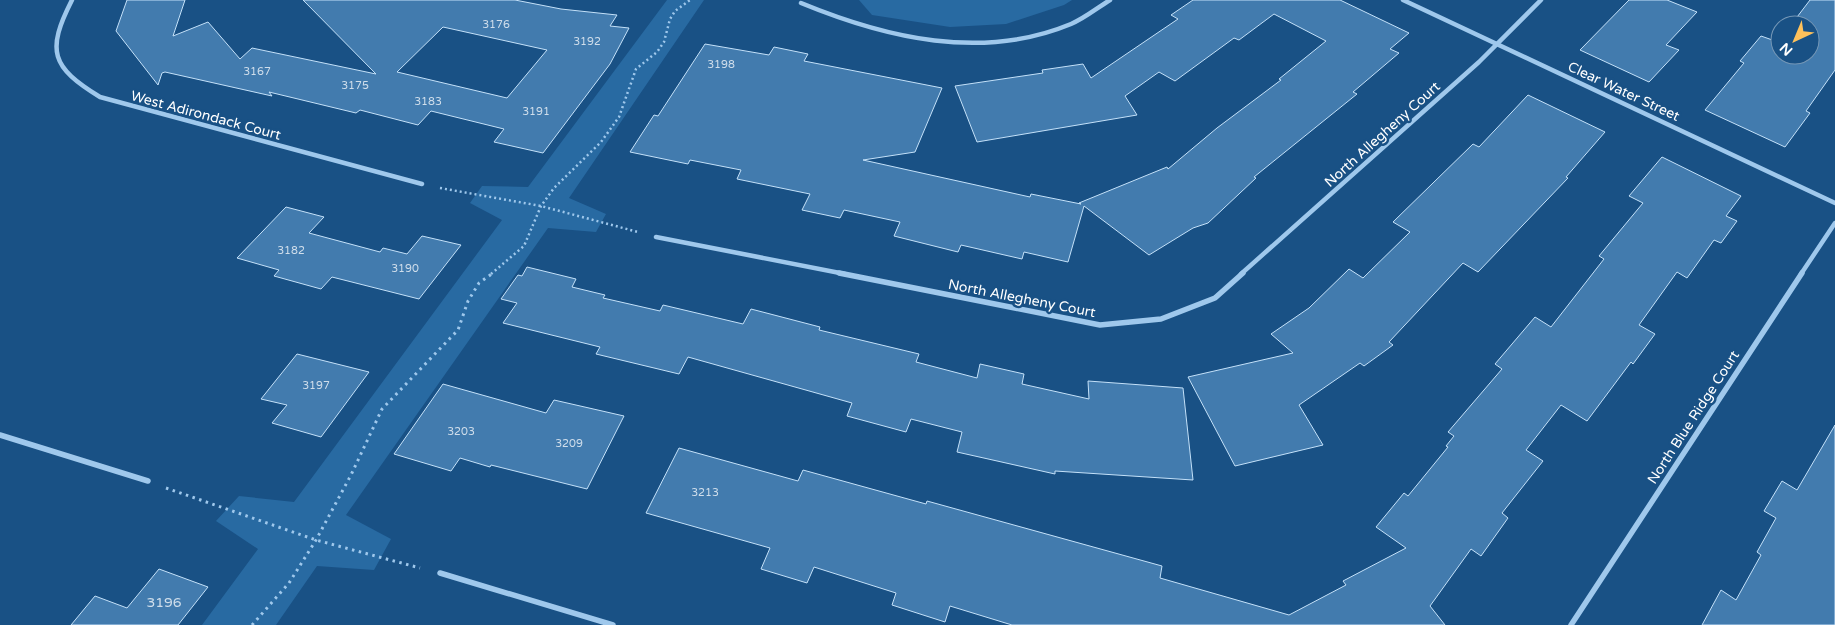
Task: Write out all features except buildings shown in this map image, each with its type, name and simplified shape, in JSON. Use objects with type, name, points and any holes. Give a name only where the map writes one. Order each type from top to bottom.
[{"type":"street","name":"West Adirondack Court","points":[[72,0],[57,32],[58,54],[67,74],[100,97],[422,184]]},
{"type":"street","points":[[801,3],[861,26],[950,43],[992,44],[1055,30],[1073,23],[1110,0]]},
{"type":"street","name":"Clear Water Street","points":[[1403,0],[1835,203]]},
{"type":"street","name":"North Allegheny Court","points":[[656,237],[1100,325],[1162,319],[1215,298],[1479,62],[1541,0]]},
{"type":"street","name":"North Blue Ridge Court","points":[[1571,625],[1835,223]]},
{"type":"street","points":[[0,436],[148,481]]},
{"type":"street","points":[[440,573],[613,625]]},
{"type":"path","points":[[252,625],[289,583],[316,540],[351,476],[382,409],[458,330],[468,301],[479,283],[504,265],[524,246],[541,206],[554,188],[601,142],[619,117],[636,69],[657,52],[664,42],[670,19],[675,11],[690,0]]},
{"type":"path","points":[[422,184],[541,206],[656,237]]},
{"type":"path","points":[[148,481],[316,540],[440,573]]},
{"type":"shaded area","points":[[667,0],[704,0],[569,198],[606,214],[596,232],[548,228],[346,515],[391,539],[374,570],[317,566],[276,625],[202,625],[258,549],[216,521],[239,496],[294,502],[502,220],[470,203],[482,186],[528,187]]},
{"type":"shaded area","points":[[859,0],[1072,0],[1064,5],[1006,24],[950,27],[872,15]]}]
